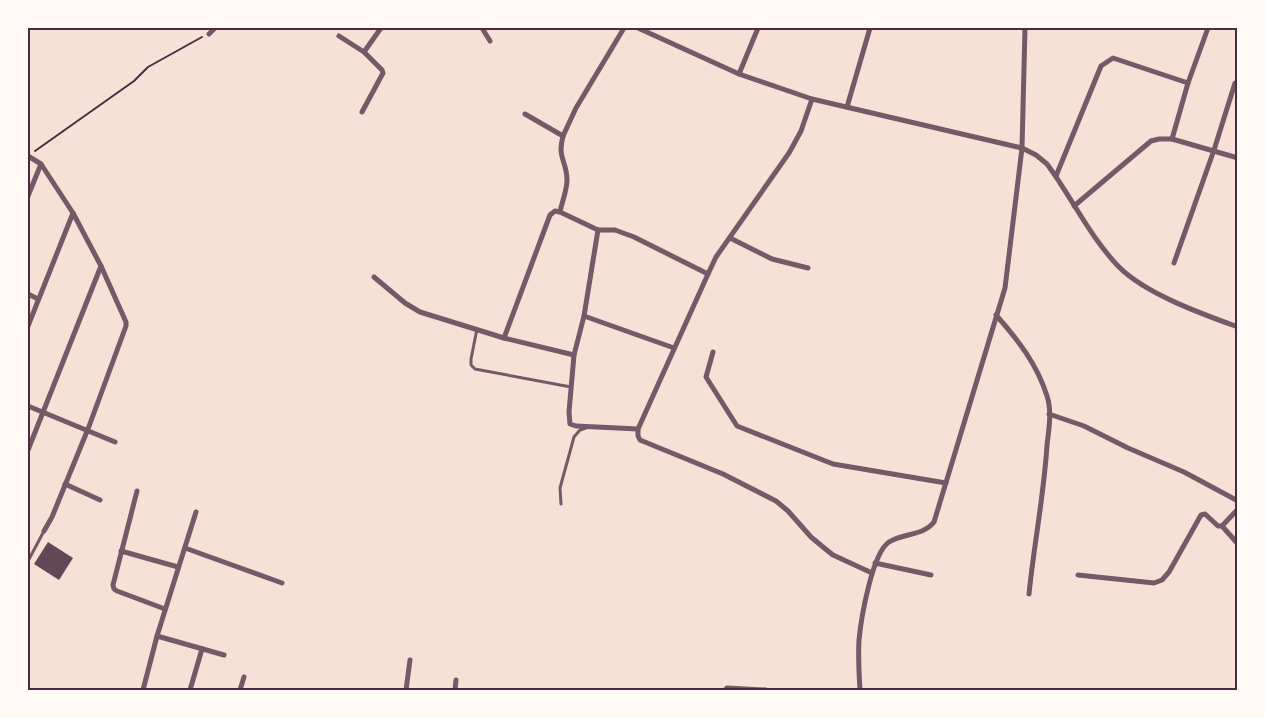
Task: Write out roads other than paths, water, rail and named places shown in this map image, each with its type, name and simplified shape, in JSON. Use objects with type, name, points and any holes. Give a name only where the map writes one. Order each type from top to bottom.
[{"type":"street","points":[[209,34],[215,28]]},
{"type":"street","points":[[364,52],[381,28]]},
{"type":"street","points":[[482,28],[490,41]]},
{"type":"street","points":[[560,212],[567,181],[566,170],[560,158],[563,136],[576,108],[624,28]]},
{"type":"street","points":[[638,28],[739,74],[812,99],[1022,148],[1042,160],[1056,176],[1103,248],[1126,272],[1157,293],[1212,318],[1238,327]]},
{"type":"street","points":[[739,74],[758,28]]},
{"type":"street","points":[[847,107],[870,28]]},
{"type":"street","points":[[860,690],[859,640],[875,563],[884,545],[891,540],[920,532],[931,525],[946,483],[1005,288],[1022,148],[1025,28]]},
{"type":"street","points":[[1172,139],[1188,83],[1208,28]]},
{"type":"street","points":[[340,36],[364,52],[383,73],[362,112]]},
{"type":"street","points":[[1056,176],[1101,66],[1106,60],[1112,58],[1188,83]]},
{"type":"street","points":[[1174,263],[1214,150],[1235,83],[1238,82]]},
{"type":"street","points":[[812,99],[801,131],[789,153],[716,258],[638,430],[638,436],[640,440],[723,474],[776,501],[823,547],[872,574]]},
{"type":"street","points":[[524,114],[563,136]]},
{"type":"street","points":[[1074,206],[1151,141],[1158,138],[1172,139],[1238,158]]},
{"type":"street","points":[[28,156],[41,164],[72,213],[101,266],[125,318],[126,326],[88,429],[44,531]]},
{"type":"street","points":[[28,196],[41,164]]},
{"type":"street","points":[[504,338],[550,215],[555,211],[598,230],[615,230],[634,237],[708,274]]},
{"type":"street","points":[[28,326],[72,213]]},
{"type":"street","points":[[598,230],[584,316],[574,355],[570,424],[638,430]]},
{"type":"street","points":[[730,238],[772,259],[808,268]]},
{"type":"street","points":[[28,450],[101,266]]},
{"type":"street","points":[[374,277],[405,303],[420,312],[504,338],[574,355]]},
{"type":"street","points":[[28,294],[38,299]]},
{"type":"street","points":[[996,315],[1022,344],[1039,372],[1048,398],[1046,471],[1029,594]]},
{"type":"street","points":[[584,316],[674,348]]},
{"type":"street","points":[[713,352],[706,377],[737,426],[833,464],[946,483]]},
{"type":"street","points":[[28,406],[88,429],[115,442]]},
{"type":"street","points":[[1049,414],[1084,426],[1128,448],[1184,472],[1238,501]]},
{"type":"street","points":[[65,484],[100,500]]},
{"type":"street","points":[[136,491],[113,585],[114,589],[166,609]]},
{"type":"street","points":[[1222,526],[1238,509]]},
{"type":"street","points":[[142,690],[196,512]]},
{"type":"street","points":[[1078,575],[1154,583],[1162,580],[1169,572],[1201,515],[1206,514],[1218,526],[1222,526],[1238,544]]},
{"type":"street","points":[[185,548],[282,582]]},
{"type":"street","points":[[121,551],[178,567]]},
{"type":"street","points":[[875,563],[931,575]]},
{"type":"street","points":[[157,636],[224,655]]},
{"type":"street","points":[[190,690],[202,649]]},
{"type":"street","points":[[406,690],[410,660]]},
{"type":"street","points":[[240,690],[244,677]]},
{"type":"street","points":[[455,690],[456,680]]},
{"type":"street","points":[[725,690],[727,688],[766,690]]},
{"type":"lane","points":[[477,329],[471,359],[471,365],[475,369],[571,387]]},
{"type":"lane","points":[[561,504],[560,488],[574,437],[580,430],[589,426]]},
{"type":"lane","points":[[28,561],[44,531]]}]
